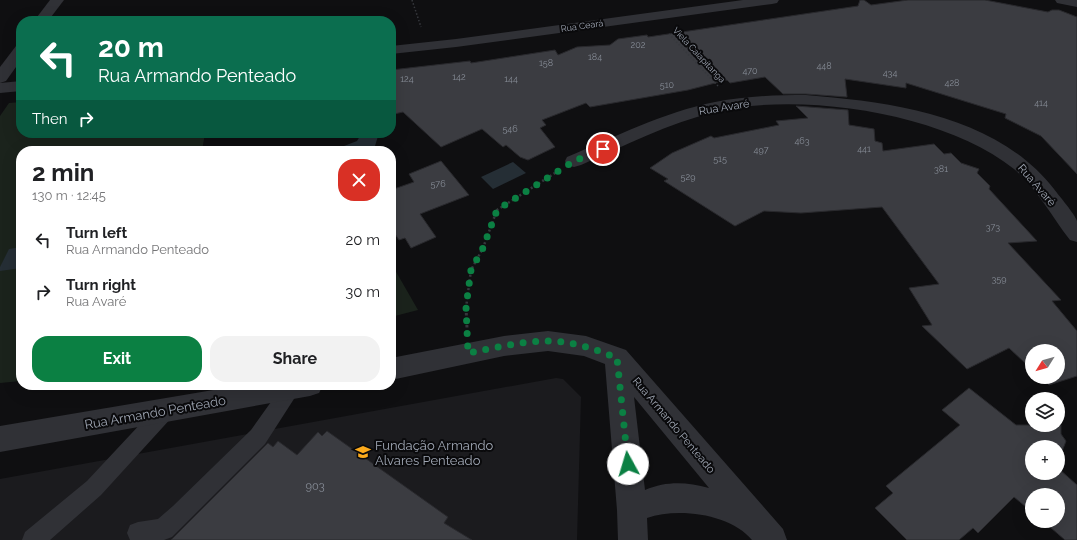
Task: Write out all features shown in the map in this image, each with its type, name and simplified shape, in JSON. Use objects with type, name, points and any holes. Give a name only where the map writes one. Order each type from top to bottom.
[{"type":"street","points":[[45,16],[57,0]]},
{"type":"street","name":"Rua Ceará","points":[[396,49],[772,0]]},
{"type":"street","points":[[1062,0],[1077,3]]},
{"type":"street","points":[[0,78],[16,56]]},
{"type":"street","points":[[0,88],[16,86]]},
{"type":"street","name":"Rua Avaré","points":[[574,161],[677,116],[734,104],[799,100],[848,102],[881,107],[926,118],[984,141],[1022,165],[1077,235]]},
{"type":"street","name":"Rua Armando Penteado","points":[[396,368],[504,346],[548,341],[586,346],[617,358],[764,531]]},
{"type":"street","points":[[617,358],[632,510],[633,540]]},
{"type":"street","name":"Rua Armando Penteado","points":[[0,440],[278,390]]},
{"type":"street","points":[[632,510],[668,497],[698,500],[729,508],[764,531]]},
{"type":"lane","points":[[138,533],[147,533],[164,528],[180,514],[258,437],[298,390]]},
{"type":"lane","points":[[33,540],[94,488],[166,410]]},
{"type":"path","points":[[412,0],[426,46]]},
{"type":"path","name":"Viela Caiapitanga","points":[[653,16],[734,104]]},
{"type":"path","points":[[468,353],[466,307],[471,270],[483,248],[497,210],[574,161]]},
{"type":"shaded area","points":[[16,102],[16,138],[204,138],[203,146],[16,146],[16,381],[0,383],[0,116],[9,103]]},
{"type":"shaded area","points":[[359,138],[377,138],[375,146],[344,146],[357,141]]},
{"type":"shaded area","points":[[513,162],[526,173],[493,189],[481,177]]},
{"type":"shaded area","points":[[16,248],[16,269],[0,271],[0,267],[9,249]]},
{"type":"shaded area","points":[[396,272],[418,310],[396,316]]},
{"type":"shaded area","name":"Fundação Armando Alvares Penteado","points":[[556,378],[563,379],[581,397],[577,540],[0,540],[0,479]]},
{"type":"building","points":[[860,0],[864,0],[871,5],[908,0],[985,0],[1048,12],[1052,10],[1059,10],[1077,17],[1077,174],[1041,136],[1005,118],[1006,114],[906,83],[906,88],[845,79],[847,97],[783,94],[765,77],[730,83],[727,80],[688,90],[590,107],[586,103],[542,120],[546,125],[540,128],[555,147],[528,160],[520,157],[506,145],[503,147],[482,129],[441,147],[403,112],[396,114],[396,69],[470,61],[471,63],[555,50],[558,55],[577,47],[610,45],[618,39],[647,35],[648,37],[858,6]]},
{"type":"building","points":[[796,106],[848,110],[849,125],[874,129],[875,141],[882,143],[883,151],[934,144],[944,154],[951,153],[961,163],[979,169],[977,173],[990,186],[989,189],[1037,241],[1008,243],[1061,300],[1052,301],[1077,331],[1077,376],[1065,380],[1065,344],[1025,344],[1025,363],[1009,348],[967,369],[922,326],[932,325],[909,288],[939,284],[882,207],[801,213],[764,211],[735,226],[664,181],[668,179],[650,168],[672,153],[711,136],[714,138],[779,125],[776,121],[808,118]]},
{"type":"building","points":[[441,161],[469,195],[420,214],[436,237],[411,248],[405,238],[399,240],[396,236],[396,188],[414,182],[409,174]]},
{"type":"building","points":[[969,388],[1016,425],[1025,425],[1025,432],[1061,432],[1066,441],[1065,444],[1065,440],[1025,440],[1025,480],[1065,480],[1065,474],[1077,485],[1077,540],[1065,540],[1051,528],[1065,528],[1065,488],[1025,488],[1025,506],[1014,497],[978,533],[973,528],[959,540],[907,540],[875,508],[893,493],[886,486],[960,425],[942,410]]},
{"type":"building","name":"Fundação Armando Alvares Penteado","points":[[327,431],[448,517],[444,523],[472,540],[171,540],[268,443],[273,447],[278,441],[297,455],[318,432],[322,436]]},
{"type":"place","name":"Fundação Armando Alvares Penteado","points":[[363,452]]},
{"type":"route","points":[[603,149],[574,161],[497,210],[483,248],[471,270],[466,307],[468,353],[504,346],[548,341],[586,346],[617,358],[628,464]]}]
